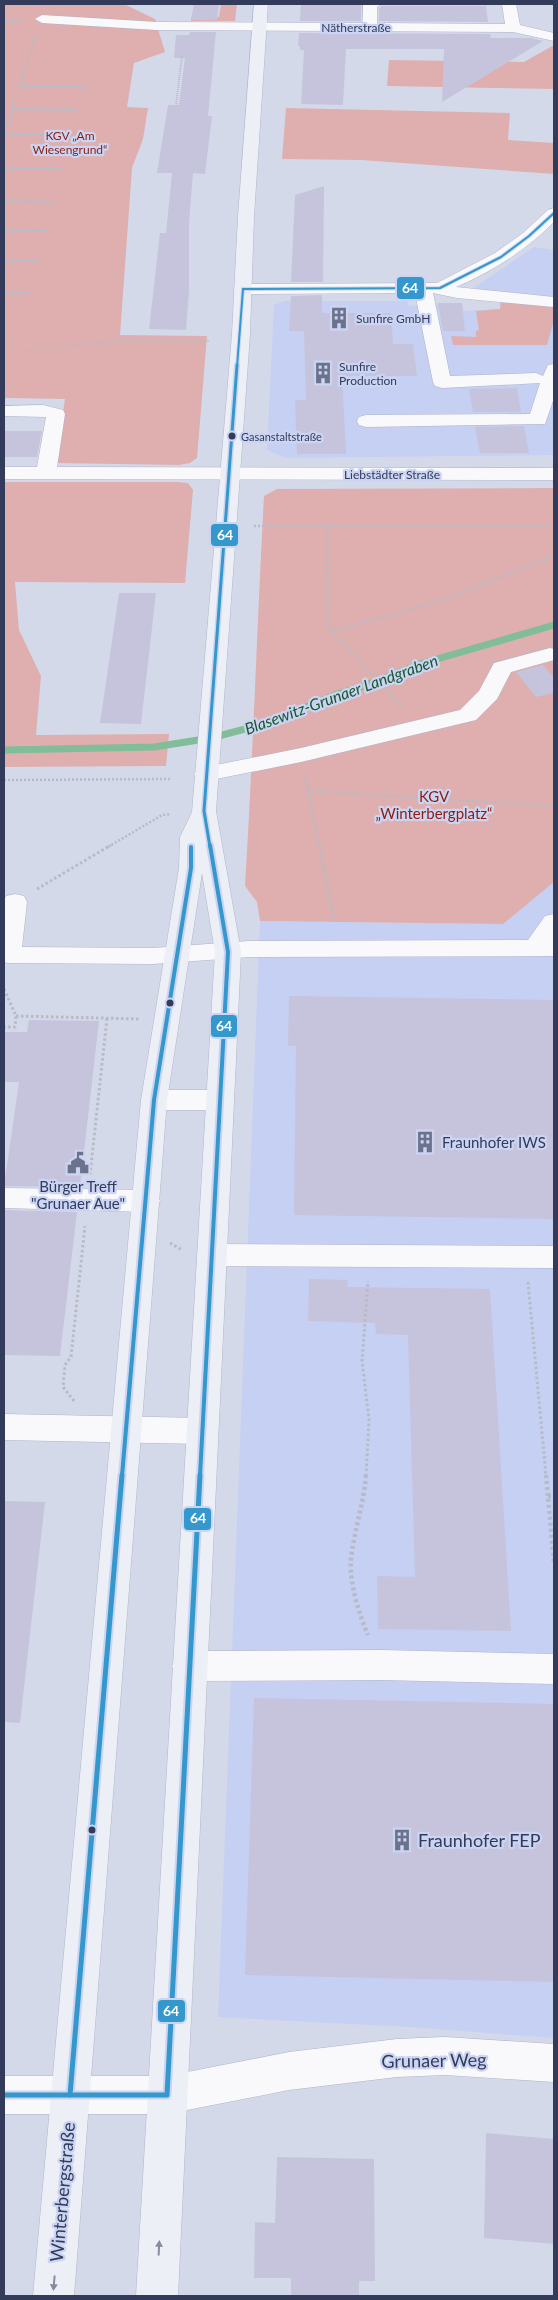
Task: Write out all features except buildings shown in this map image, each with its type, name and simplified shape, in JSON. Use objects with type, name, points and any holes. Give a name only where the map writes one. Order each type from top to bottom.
[{"type":"main road","name":"Winterbergstraße","points":[[157,2296],[228,952],[204,811],[243,289],[261,4]]},
{"type":"main road","name":"Winterbergstraße","points":[[53,2296],[70,2095],[111,1429],[145,1215],[154,1100],[191,868],[192,837],[204,811]]},
{"type":"street","points":[[370,27],[370,4],[374,4]]},
{"type":"street","points":[[509,4],[513,28]]},
{"type":"street","name":"Nätherstraße","points":[[42,19],[157,26],[513,28],[554,38]]},
{"type":"street","points":[[432,288],[466,278],[524,241],[554,213]]},
{"type":"street","points":[[243,289],[432,288],[457,293],[554,302]]},
{"type":"street","points":[[432,288],[442,382],[536,379]]},
{"type":"street","points":[[366,421],[546,424],[554,369]]},
{"type":"street","points":[[7,412],[43,410],[56,414],[46,473]]},
{"type":"street","name":"Liebstädter Straße","points":[[4,473],[554,474]]},
{"type":"street","points":[[206,774],[302,755],[468,715],[489,694],[502,668],[550,654]]},
{"type":"street","points":[[15,902],[6,961],[177,956],[249,949],[545,948],[554,922]]},
{"type":"street","points":[[154,1100],[219,1100]]},
{"type":"street","points":[[4,1198],[88,1200],[145,1215]]},
{"type":"street","points":[[211,1261],[370,1256],[554,1257]]},
{"type":"street","points":[[4,1427],[202,1430]]},
{"type":"street","points":[[189,1666],[382,1665],[554,1669]]},
{"type":"street","name":"Grunaer Weg","points":[[4,2095],[167,2095],[289,2071],[397,2058],[445,2056],[554,2063]]},
{"type":"path","points":[[42,19],[4,135],[74,136]]},
{"type":"path","points":[[176,106],[182,55]]},
{"type":"path","points":[[20,86],[87,87]]},
{"type":"path","points":[[12,110],[78,110]]},
{"type":"path","points":[[4,169],[62,168]]},
{"type":"path","points":[[4,201],[53,202]]},
{"type":"path","points":[[4,230],[48,231]]},
{"type":"path","points":[[4,260],[40,261]]},
{"type":"path","points":[[4,292],[29,292]]},
{"type":"path","points":[[11,352],[103,342],[209,341]]},
{"type":"path","points":[[327,524],[328,628],[384,689]]},
{"type":"path","points":[[254,526],[327,524],[554,526]]},
{"type":"path","points":[[331,632],[403,614],[471,590],[554,556]]},
{"type":"path","points":[[302,755],[307,791],[334,919]]},
{"type":"path","points":[[4,780],[172,779]]},
{"type":"path","points":[[307,791],[554,806]]},
{"type":"path","points":[[15,902],[162,815],[171,814]]},
{"type":"path","points":[[4,988],[16,1016],[14,1027],[4,1027]]},
{"type":"path","points":[[16,1016],[166,1019]]},
{"type":"path","points":[[107,1018],[71,1358],[66,1365],[64,1387],[111,1429]]},
{"type":"path","points":[[145,1215],[211,1261]]},
{"type":"path","points":[[370,1256],[362,1361],[369,1420],[365,1491],[351,1561],[357,1609],[382,1665]]},
{"type":"path","points":[[526,1256],[554,1563]]},
{"type":"path","points":[[548,1496],[554,1496]]},
{"type":"shaded area","name":"Sunfire GmbH","points":[[534,247],[554,250],[554,455],[286,458],[267,450],[274,305],[284,301],[407,301],[409,306],[462,303],[463,311],[500,309],[501,300],[475,287]]},
{"type":"shaded area","points":[[554,882],[554,2038],[409,2027],[218,2017],[260,921],[503,924]]},
{"type":"green space","name":"KGV „Am Wiesengrund“","points":[[4,4],[124,4],[155,19],[165,52],[134,63],[127,107],[148,108],[143,139],[132,168],[120,335],[207,336],[197,458],[190,463],[179,465],[55,463],[65,399],[4,398]]},
{"type":"green space","points":[[221,4],[237,4],[235,21],[191,21],[191,17],[219,17]]},
{"type":"green space","points":[[554,45],[554,89],[387,86],[389,60],[524,62]]},
{"type":"green space","points":[[286,108],[510,113],[508,140],[554,143],[554,174],[361,160],[282,159]]},
{"type":"green space","points":[[501,300],[554,306],[554,320],[547,345],[453,345],[451,336],[476,337],[476,331],[479,330],[476,311],[500,309]]},
{"type":"green space","points":[[4,482],[178,482],[188,483],[193,490],[185,583],[15,582],[19,630],[41,676],[36,735],[169,734],[166,766],[4,767]]},
{"type":"green space","name":"KGV „Winterbergplatz“","points":[[554,488],[554,882],[503,924],[260,921],[257,902],[245,886],[264,496],[277,489]]},
{"type":"waterway","name":"Blasewitz‐Grunaer Landgraben","points":[[4,750],[154,747],[211,738],[268,723],[337,694],[364,686],[420,664],[554,625]]},
{"type":"transit line","name":"64","points":[[243,289],[440,288],[471,274],[501,257],[529,236],[554,213]]},
{"type":"transit line","name":"64","points":[[4,2095],[167,2095],[228,952],[204,811],[243,289]]},
{"type":"transit line","name":"64","points":[[70,2095],[154,1100],[191,868],[191,847]]},
{"type":"place","name":"Sunfire GmbH","points":[[339,318]]},
{"type":"place","name":"Sunfire Production","points":[[323,373]]},
{"type":"place","name":"Gasanstaltstraße","points":[[232,436]]},
{"type":"place","name":"Fraunhofer IWS","points":[[425,1142]]},
{"type":"place","name":"Bürger Treff \"Grunaer Aue\"","points":[[78,1163]]},
{"type":"place","name":"Fraunhofer FEP","points":[[402,1840]]}]
